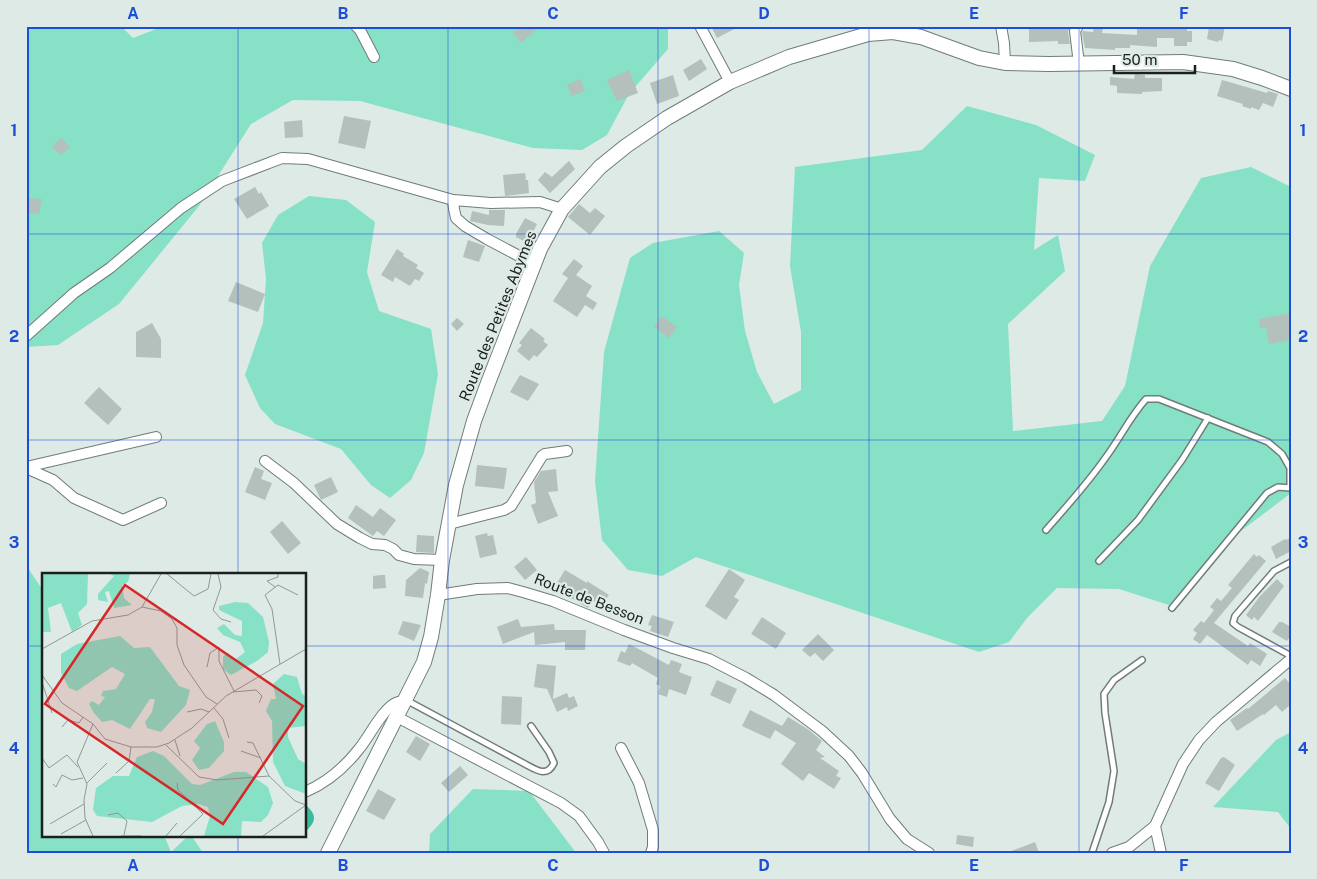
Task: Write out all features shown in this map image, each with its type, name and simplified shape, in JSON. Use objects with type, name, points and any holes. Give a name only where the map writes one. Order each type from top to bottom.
[{"type":"main road","name":"Route des Petites Abymes","points":[[438,595],[442,560],[456,485],[474,421],[534,264],[551,228],[562,209],[600,166],[667,118],[730,82],[788,57],[868,34],[893,32],[921,37],[979,58],[1005,63],[1183,62],[1212,65],[1240,71],[1291,89]]},
{"type":"main road","points":[[328,853],[424,662],[431,637],[438,595]]},
{"type":"street","points":[[356,26],[374,57]]},
{"type":"street","points":[[700,26],[730,82]]},
{"type":"street","points":[[1001,26],[1005,63]]},
{"type":"street","points":[[1078,26],[1075,31],[1079,64]]},
{"type":"street","points":[[26,336],[74,293],[110,268],[181,208],[222,181],[282,158],[308,160],[454,200],[491,203],[540,202],[562,209]]},
{"type":"street","points":[[454,200],[456,218],[465,226],[534,264]]},
{"type":"street","points":[[26,468],[156,438]]},
{"type":"street","points":[[449,524],[504,510],[511,506],[542,456],[567,451]]},
{"type":"street","points":[[265,462],[294,483],[337,524],[360,538],[372,544],[385,545],[393,549],[398,555],[414,559],[442,560]]},
{"type":"street","points":[[26,468],[53,480],[74,498],[124,520],[161,503]]},
{"type":"street","name":"Route de Besson","points":[[438,595],[478,589],[508,588],[523,592],[553,601],[673,648],[709,659],[746,678],[774,695],[815,726],[849,756],[862,773],[890,819],[907,839],[929,853]]},
{"type":"street","points":[[1112,853],[1129,847],[1155,826],[1184,764],[1199,740],[1216,722],[1291,657]]},
{"type":"street","points":[[306,792],[315,788],[332,776],[358,750],[392,704],[398,702],[402,708],[561,803],[579,816],[604,853]]},
{"type":"street","points":[[621,748],[639,784],[653,830],[651,853]]},
{"type":"street","points":[[1155,826],[1162,853]]},
{"type":"lane","points":[[1046,530],[1107,456],[1137,409],[1146,399],[1159,399],[1268,442],[1282,454],[1290,468],[1290,490],[1278,487],[1267,493],[1172,608]]},
{"type":"lane","points":[[1099,562],[1138,520],[1182,460],[1208,418]]},
{"type":"lane","points":[[1291,562],[1274,571],[1235,616],[1233,623],[1291,657]]},
{"type":"lane","points":[[1092,853],[1109,802],[1114,771],[1104,694],[1114,680],[1142,660]]},
{"type":"lane","points":[[402,708],[542,772],[548,771],[554,763],[549,752],[531,726]]},
{"type":"shaded area","points":[[26,26],[121,26],[133,38],[164,26],[668,26],[668,49],[629,94],[607,135],[582,150],[533,148],[360,101],[293,100],[251,124],[199,206],[119,304],[58,345],[26,347]]},
{"type":"shaded area","points":[[967,106],[1036,125],[1095,155],[1085,181],[1039,178],[1034,250],[1058,235],[1065,271],[1008,324],[1013,431],[1102,421],[1125,386],[1150,266],[1201,178],[1251,167],[1291,187],[1291,493],[1237,534],[1169,605],[1119,589],[1057,588],[1027,618],[1009,642],[979,652],[696,557],[662,576],[628,570],[602,540],[595,481],[604,352],[630,258],[653,243],[719,231],[744,253],[739,285],[745,331],[757,372],[774,404],[801,390],[801,332],[790,266],[795,167],[922,150]]},
{"type":"shaded area","points":[[309,196],[346,200],[375,222],[367,272],[379,311],[431,329],[438,374],[424,453],[411,480],[390,498],[371,485],[341,449],[275,424],[260,408],[245,375],[263,323],[266,279],[262,243],[278,215]]},
{"type":"shaded area","points":[[26,565],[42,589],[42,836],[164,836],[171,852],[188,836],[192,836],[203,853],[26,853]]},
{"type":"shaded area","points":[[1291,732],[1291,829],[1278,812],[1213,807],[1276,740]]},
{"type":"shaded area","points":[[473,789],[529,791],[574,850],[574,853],[429,853],[430,834]]},
{"type":"shaded area","points":[[306,805],[312,811],[314,818],[312,825],[306,831]]},
{"type":"building","points":[[521,26],[540,26],[521,43],[513,33]]},
{"type":"building","points":[[711,26],[740,26],[717,38]]},
{"type":"building","points":[[1029,26],[1070,26],[1068,32],[1070,44],[1058,44],[1058,41],[1029,42]]},
{"type":"building","points":[[1137,26],[1187,26],[1187,31],[1192,31],[1192,42],[1187,42],[1187,46],[1174,46],[1174,38],[1157,38],[1157,47],[1130,45],[1130,48],[1115,48],[1115,50],[1085,48],[1083,31],[1093,32],[1094,27],[1103,28],[1102,33],[1137,35]]},
{"type":"building","points":[[1209,26],[1225,26],[1222,41],[1219,40],[1218,42],[1207,39]]},
{"type":"building","points":[[701,59],[707,69],[689,81],[683,70]]},
{"type":"building","points":[[629,70],[638,93],[617,101],[607,80]]},
{"type":"building","points":[[1135,74],[1145,75],[1145,78],[1162,78],[1162,91],[1142,92],[1142,94],[1117,93],[1117,86],[1110,85],[1110,77],[1134,79]]},
{"type":"building","points":[[673,75],[679,96],[657,104],[650,83]]},
{"type":"building","points":[[580,79],[585,91],[572,96],[567,85]]},
{"type":"building","points":[[1222,80],[1267,93],[1268,91],[1278,94],[1273,107],[1263,103],[1259,110],[1251,107],[1251,109],[1242,106],[1243,104],[1217,96]]},
{"type":"building","points":[[344,116],[371,121],[365,149],[338,143]]},
{"type":"building","points":[[302,120],[303,137],[285,138],[284,122]]},
{"type":"building","points":[[61,138],[70,147],[61,155],[52,147]]},
{"type":"building","points":[[569,161],[575,169],[550,193],[538,180],[545,172],[552,177]]},
{"type":"building","points":[[525,173],[526,180],[528,180],[529,193],[505,196],[503,175]]},
{"type":"building","points":[[255,187],[259,194],[261,192],[269,206],[247,219],[234,199]]},
{"type":"building","points":[[28,198],[42,199],[39,214],[26,213]]},
{"type":"building","points":[[579,204],[590,213],[595,208],[605,216],[590,235],[568,217]]},
{"type":"building","points":[[489,210],[505,210],[504,226],[470,221],[472,211],[489,215]]},
{"type":"building","points":[[525,218],[537,224],[527,243],[516,237]]},
{"type":"building","points":[[468,240],[485,246],[479,262],[463,257]]},
{"type":"building","points":[[397,249],[404,254],[403,256],[418,265],[416,268],[424,273],[419,281],[415,279],[410,286],[395,277],[393,282],[381,275]]},
{"type":"building","points":[[574,259],[583,266],[576,275],[592,286],[586,296],[597,303],[593,310],[585,305],[577,317],[553,301],[568,278],[562,274]]},
{"type":"building","points":[[236,282],[265,294],[258,312],[228,301]]},
{"type":"building","points":[[1291,313],[1291,340],[1269,344],[1266,327],[1260,328],[1259,319]]},
{"type":"building","points":[[661,316],[677,327],[669,338],[654,327]]},
{"type":"building","points":[[457,318],[464,324],[457,331],[451,324]]},
{"type":"building","points":[[152,323],[161,339],[161,358],[136,357],[136,332]]},
{"type":"building","points":[[531,328],[545,339],[543,341],[548,345],[537,357],[534,355],[529,361],[517,351],[522,345],[519,343]]},
{"type":"building","points":[[520,375],[539,384],[528,401],[510,392]]},
{"type":"building","points":[[99,387],[122,409],[108,425],[84,403]]},
{"type":"building","points":[[477,465],[507,468],[504,489],[475,486]]},
{"type":"building","points":[[255,467],[264,471],[261,479],[272,483],[265,500],[245,492]]},
{"type":"building","points":[[556,469],[558,491],[548,492],[558,516],[538,524],[531,505],[536,503],[534,482],[541,471]]},
{"type":"building","points":[[331,477],[338,492],[321,500],[314,485]]},
{"type":"building","points":[[356,505],[373,517],[380,508],[396,520],[384,536],[377,531],[373,536],[348,518]]},
{"type":"building","points":[[282,521],[301,543],[288,554],[270,532]]},
{"type":"building","points":[[487,533],[488,536],[493,535],[497,554],[480,558],[475,536]]},
{"type":"building","points":[[417,535],[434,536],[434,553],[416,552]]},
{"type":"building","points":[[1291,538],[1291,551],[1276,559],[1271,547],[1285,539]]},
{"type":"building","points":[[1254,554],[1257,557],[1259,555],[1266,561],[1214,623],[1248,646],[1250,643],[1267,654],[1260,666],[1251,660],[1248,665],[1207,635],[1200,644],[1193,639],[1197,633],[1193,630],[1201,621],[1204,623],[1214,610],[1210,607],[1217,598],[1221,601],[1232,588],[1228,585]]},
{"type":"building","points":[[526,557],[537,570],[525,580],[514,567]]},
{"type":"building","points":[[420,568],[429,572],[423,598],[405,596],[406,580]]},
{"type":"building","points":[[729,569],[745,580],[734,597],[739,600],[726,620],[705,606]]},
{"type":"building","points":[[565,570],[609,595],[601,606],[593,601],[588,608],[554,588]]},
{"type":"building","points":[[385,575],[386,588],[373,589],[373,576]]},
{"type":"building","points":[[1277,579],[1284,586],[1258,621],[1254,617],[1252,620],[1246,615],[1260,596]]},
{"type":"building","points":[[652,615],[674,622],[668,637],[650,631],[652,626],[648,625]]},
{"type":"building","points":[[762,617],[786,633],[776,649],[751,634]]},
{"type":"building","points":[[518,619],[521,627],[554,624],[555,630],[586,630],[585,650],[565,650],[565,642],[535,645],[534,632],[503,644],[497,627]]},
{"type":"building","points":[[403,621],[421,625],[414,641],[398,634]]},
{"type":"building","points":[[1279,622],[1291,627],[1291,635],[1287,641],[1272,632]]},
{"type":"building","points":[[818,634],[834,650],[823,661],[815,653],[810,657],[802,650]]},
{"type":"building","points":[[629,644],[669,665],[671,660],[682,664],[679,672],[692,677],[686,695],[669,689],[667,697],[658,694],[660,686],[656,684],[658,678],[632,663],[630,666],[617,661],[621,651],[625,653]]},
{"type":"building","points":[[537,664],[556,666],[553,699],[567,693],[569,698],[574,696],[578,706],[568,711],[567,707],[557,712],[547,689],[534,687]]},
{"type":"building","points":[[1285,678],[1291,685],[1291,704],[1282,712],[1276,705],[1264,715],[1237,731],[1230,720],[1248,709]]},
{"type":"building","points":[[717,680],[737,689],[730,704],[710,695]]},
{"type":"building","points":[[502,696],[522,697],[521,725],[501,724]]},
{"type":"building","points":[[750,710],[782,726],[788,717],[822,741],[816,750],[825,757],[820,758],[839,771],[836,776],[841,778],[834,789],[809,773],[803,781],[781,764],[796,743],[775,730],[770,739],[742,726]]},
{"type":"building","points":[[416,736],[430,744],[420,761],[406,752]]},
{"type":"building","points":[[1224,757],[1235,765],[1219,791],[1205,783],[1221,758]]},
{"type":"building","points":[[460,766],[468,775],[449,792],[441,783]]},
{"type":"building","points":[[378,789],[396,799],[384,820],[366,811]]},
{"type":"building","points":[[957,835],[974,837],[973,847],[956,844]]},
{"type":"building","points":[[1035,842],[1039,853],[1009,853],[1009,852]]}]
